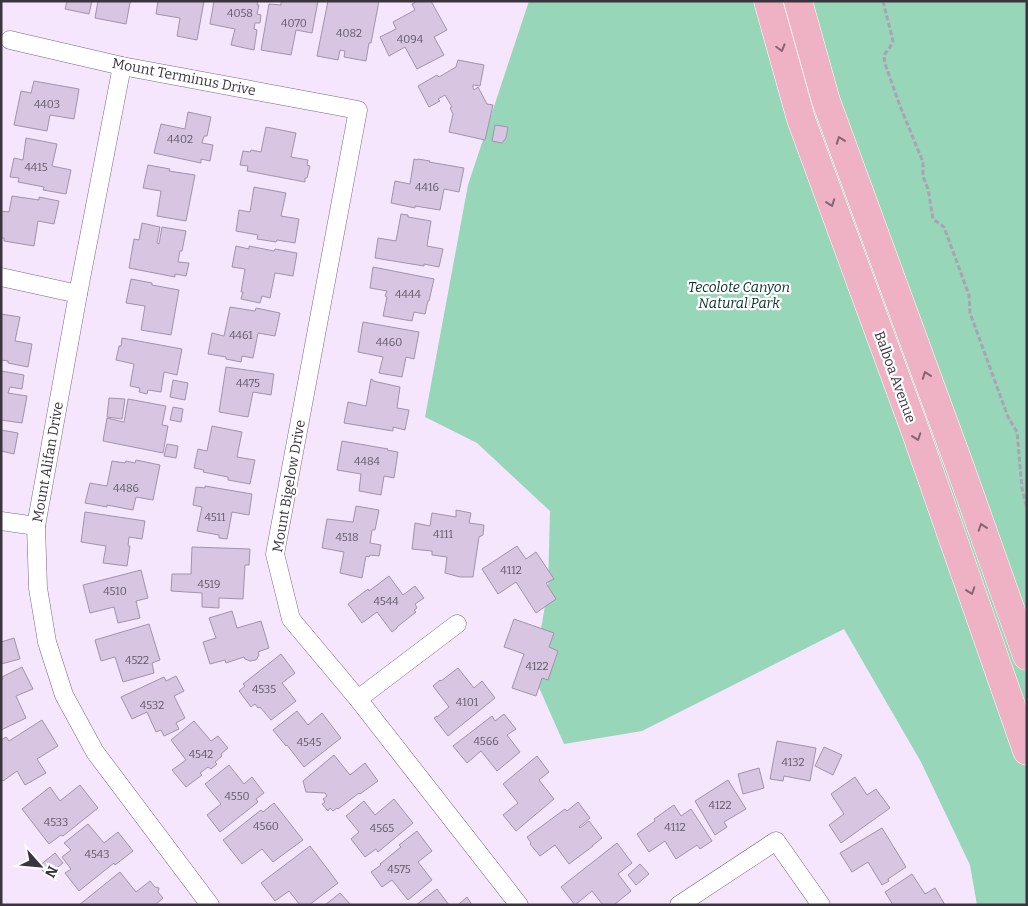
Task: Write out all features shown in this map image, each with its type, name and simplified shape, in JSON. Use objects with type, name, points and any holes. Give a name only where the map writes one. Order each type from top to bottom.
[{"type":"main road","name":"Balboa Avenue","points":[[768,1],[800,120],[915,430],[1027,751]]},
{"type":"main road","points":[[798,1],[826,101],[1027,656]]},
{"type":"street","name":"Mount Terminus Drive","points":[[10,40],[122,66],[358,110]]},
{"type":"street","name":"Mount Alifan Drive","points":[[122,66],[36,526],[38,588],[46,642],[64,695],[95,752],[210,905]]},
{"type":"street","name":"Mount Bigelow Drive","points":[[358,110],[275,554],[291,618],[358,699],[520,905]]},
{"type":"street","points":[[1,277],[78,294]]},
{"type":"street","points":[[1,521],[36,526]]},
{"type":"street","points":[[358,699],[457,624]]},
{"type":"street","points":[[679,905],[776,841],[821,905]]},
{"type":"path","points":[[883,1],[893,40],[884,55],[885,64],[923,162],[922,176],[928,189],[933,219],[944,227],[970,295],[970,313],[1008,417],[1017,432],[1022,488],[1027,509]]},
{"type":"green space","name":"Tecolote Canyon Natural Park","points":[[529,1],[1027,1],[1027,905],[977,905],[970,865],[921,762],[844,629],[642,731],[564,744],[533,674],[548,589],[550,511],[477,443],[425,417],[468,185]]},
{"type":"building","points":[[67,1],[92,1],[89,14],[65,9]]},
{"type":"building","points":[[98,1],[131,1],[126,24],[95,18]]},
{"type":"building","points":[[158,1],[204,1],[197,40],[177,36],[180,18],[156,14]]},
{"type":"building","points":[[214,1],[258,1],[257,14],[261,15],[260,23],[255,23],[254,29],[257,30],[254,50],[231,45],[235,29],[210,24]]},
{"type":"building","points":[[281,1],[318,1],[312,33],[296,30],[291,55],[261,50],[269,4],[281,5]]},
{"type":"building","points":[[328,1],[379,1],[366,61],[344,57],[345,51],[340,50],[338,60],[317,56]]},
{"type":"building","points":[[417,1],[431,1],[447,30],[434,37],[444,55],[417,69],[405,47],[389,56],[380,37],[396,29],[393,22],[415,10],[412,4]]},
{"type":"building","points":[[458,60],[484,65],[480,86],[473,85],[473,88],[474,90],[478,87],[487,104],[493,105],[485,140],[449,132],[453,114],[450,108],[452,107],[445,95],[438,99],[440,101],[429,107],[418,86],[456,67]]},
{"type":"building","points":[[34,81],[79,89],[74,119],[50,115],[47,131],[14,125],[21,91],[31,93]]},
{"type":"building","points":[[188,112],[211,117],[207,136],[204,136],[202,143],[213,145],[210,161],[201,159],[201,163],[154,153],[161,124],[185,129]]},
{"type":"building","points":[[495,125],[508,127],[506,138],[502,143],[492,141]]},
{"type":"building","points":[[266,127],[296,133],[291,157],[308,160],[307,165],[310,166],[305,182],[247,171],[248,166],[240,165],[243,151],[261,152]]},
{"type":"building","points":[[26,138],[57,144],[52,166],[71,170],[66,194],[43,190],[44,187],[18,182],[19,178],[10,177],[14,158],[23,160]]},
{"type":"building","points":[[414,159],[464,168],[459,192],[444,189],[440,210],[415,206],[415,208],[391,203],[395,181],[410,184]]},
{"type":"building","points":[[148,165],[195,175],[186,221],[157,216],[161,191],[143,188]]},
{"type":"building","points":[[254,187],[286,193],[281,216],[299,219],[295,243],[257,239],[258,235],[236,231],[239,210],[250,212]]},
{"type":"building","points":[[12,196],[39,200],[39,197],[59,201],[54,224],[38,221],[34,246],[4,241],[4,238],[1,238],[1,211],[9,212]]},
{"type":"building","points":[[401,214],[431,221],[427,246],[443,249],[439,267],[375,258],[378,238],[396,241]]},
{"type":"building","points":[[142,223],[160,227],[157,243],[159,244],[162,227],[186,231],[178,262],[189,263],[186,276],[175,274],[175,277],[129,268],[134,239],[139,240]]},
{"type":"building","points":[[236,246],[297,253],[293,276],[275,273],[270,298],[262,296],[260,303],[241,299],[245,269],[232,267]]},
{"type":"building","points":[[373,267],[434,279],[425,314],[414,312],[412,321],[383,316],[387,291],[370,288]]},
{"type":"building","points":[[131,279],[179,290],[171,335],[141,330],[145,306],[126,303]]},
{"type":"building","points":[[230,307],[255,311],[256,308],[280,313],[275,336],[258,333],[253,358],[242,356],[241,362],[208,354],[212,333],[224,336]]},
{"type":"building","points":[[1,314],[20,317],[15,341],[32,344],[28,367],[1,360]]},
{"type":"building","points":[[363,322],[419,332],[414,359],[406,357],[402,377],[379,373],[383,357],[358,352]]},
{"type":"building","points":[[122,338],[182,349],[177,375],[164,372],[161,392],[148,390],[147,394],[139,392],[140,388],[130,386],[134,364],[116,360]]},
{"type":"building","points":[[226,367],[274,374],[271,395],[253,392],[248,417],[219,412]]},
{"type":"building","points":[[1,371],[24,375],[22,389],[10,387],[8,393],[27,396],[22,423],[1,420]]},
{"type":"building","points":[[371,379],[400,387],[397,408],[409,410],[405,430],[393,427],[393,431],[344,423],[348,402],[366,406]]},
{"type":"building","points":[[173,380],[188,383],[185,400],[170,397]]},
{"type":"building","points":[[109,398],[125,399],[122,419],[107,417]]},
{"type":"building","points":[[128,399],[166,406],[162,425],[168,426],[163,453],[103,441],[107,418],[124,422]]},
{"type":"building","points":[[173,407],[183,409],[181,422],[170,420]]},
{"type":"building","points":[[212,426],[242,432],[237,457],[255,460],[250,484],[228,480],[228,477],[203,472],[204,470],[194,468],[198,449],[207,451]]},
{"type":"building","points":[[1,430],[18,433],[14,454],[1,451]]},
{"type":"building","points":[[342,441],[398,452],[394,478],[384,476],[381,495],[359,491],[361,474],[337,470]]},
{"type":"building","points":[[167,444],[178,446],[176,458],[164,456]]},
{"type":"building","points":[[136,460],[160,465],[153,500],[136,497],[133,510],[85,503],[90,483],[107,486],[112,461],[135,463]]},
{"type":"building","points":[[205,486],[252,494],[249,515],[232,512],[227,539],[219,538],[219,535],[197,531],[202,507],[193,505],[196,487],[205,488]]},
{"type":"building","points":[[356,506],[379,510],[370,543],[381,545],[379,556],[366,556],[362,578],[340,573],[344,552],[322,548],[327,519],[353,522]]},
{"type":"building","points":[[456,510],[471,513],[469,523],[484,525],[483,535],[479,537],[473,577],[460,577],[445,573],[447,557],[432,555],[432,551],[412,549],[415,523],[430,526],[432,513],[456,517]]},
{"type":"building","points":[[85,512],[145,521],[142,539],[129,537],[128,546],[130,546],[127,566],[103,563],[106,546],[81,542]]},
{"type":"building","points":[[517,546],[526,559],[536,552],[554,579],[546,583],[556,599],[536,613],[516,582],[498,594],[482,569]]},
{"type":"building","points":[[192,547],[250,549],[249,565],[245,565],[243,599],[219,598],[219,608],[202,607],[202,593],[171,591],[172,574],[191,574]]},
{"type":"building","points":[[141,570],[148,598],[136,601],[140,618],[118,623],[114,607],[90,613],[83,585]]},
{"type":"building","points":[[389,576],[403,595],[415,586],[424,598],[415,604],[417,608],[414,610],[416,612],[392,632],[377,612],[362,623],[348,604]]},
{"type":"building","points":[[232,611],[237,628],[261,621],[269,648],[258,652],[259,655],[256,660],[250,661],[244,657],[226,663],[225,660],[210,664],[203,642],[216,638],[209,618]]},
{"type":"building","points":[[514,619],[554,633],[549,647],[558,651],[548,680],[542,678],[536,696],[512,688],[524,654],[504,647]]},
{"type":"building","points":[[149,624],[160,660],[152,663],[154,673],[123,682],[115,657],[101,661],[95,640]]},
{"type":"building","points":[[14,638],[20,659],[1,664],[1,642]]},
{"type":"building","points":[[281,654],[295,673],[282,683],[296,701],[271,720],[260,707],[258,708],[255,704],[251,707],[239,691],[245,686],[243,684]]},
{"type":"building","points":[[22,667],[33,689],[16,696],[26,718],[1,730],[2,677]]},
{"type":"building","points":[[458,668],[474,688],[482,681],[495,698],[448,736],[434,718],[449,707],[433,686]]},
{"type":"building","points":[[176,676],[184,691],[174,696],[185,718],[176,723],[179,729],[164,736],[161,730],[156,732],[147,712],[132,719],[121,697],[164,677],[166,681]]},
{"type":"building","points":[[297,711],[308,725],[322,713],[341,738],[304,767],[273,730]]},
{"type":"building","points":[[504,714],[516,729],[507,735],[520,752],[497,771],[481,751],[467,763],[453,746],[492,716],[495,721]]},
{"type":"building","points":[[42,720],[58,746],[37,759],[46,773],[25,785],[17,771],[3,781],[1,779],[1,740],[6,737],[9,741]]},
{"type":"building","points":[[194,721],[211,741],[218,736],[228,748],[215,762],[217,764],[211,769],[208,767],[200,773],[202,775],[186,787],[172,770],[186,760],[171,740]]},
{"type":"building","points":[[777,741],[816,748],[810,781],[784,776],[783,781],[770,779]]},
{"type":"building","points":[[824,747],[842,755],[833,775],[815,766]]},
{"type":"building","points":[[334,755],[350,775],[365,763],[378,781],[338,809],[333,811],[330,808],[328,811],[322,804],[325,802],[323,799],[327,796],[325,793],[306,792],[303,781]]},
{"type":"building","points":[[537,756],[549,772],[539,780],[554,799],[516,831],[503,815],[518,803],[503,784]]},
{"type":"building","points":[[229,765],[244,784],[252,777],[264,793],[256,799],[258,802],[220,832],[207,815],[221,804],[205,784]]},
{"type":"building","points":[[759,768],[764,788],[743,794],[738,774]]},
{"type":"building","points":[[855,777],[867,795],[876,789],[890,808],[841,843],[829,825],[844,814],[831,794]]},
{"type":"building","points":[[728,780],[746,809],[724,822],[727,827],[715,835],[695,801]]},
{"type":"building","points":[[80,785],[98,808],[63,836],[61,835],[49,844],[22,809],[50,787],[60,801]]},
{"type":"building","points":[[394,799],[413,823],[378,852],[376,849],[365,857],[351,839],[359,832],[346,816],[364,801],[375,815]]},
{"type":"building","points":[[578,802],[590,818],[579,827],[589,821],[602,838],[569,864],[555,845],[540,856],[527,837],[565,809],[567,811]]},
{"type":"building","points":[[274,803],[303,840],[273,862],[262,849],[242,864],[223,840],[261,810],[263,812]]},
{"type":"building","points":[[674,805],[681,816],[691,809],[712,841],[700,849],[697,845],[676,859],[665,841],[649,852],[637,834]]},
{"type":"building","points":[[88,824],[104,843],[118,832],[133,851],[115,865],[114,863],[79,891],[65,873],[71,869],[62,857],[71,850],[64,843]]},
{"type":"building","points":[[882,828],[906,867],[882,885],[868,862],[852,872],[840,853]]},
{"type":"building","points":[[417,831],[432,851],[418,862],[432,880],[408,900],[392,880],[382,887],[371,872],[401,847],[399,845]]},
{"type":"building","points":[[617,843],[632,863],[618,874],[631,891],[614,905],[603,905],[592,891],[575,905],[561,887]]},
{"type":"building","points":[[310,846],[338,883],[309,905],[300,905],[289,891],[275,901],[261,883]]},
{"type":"building","points":[[55,853],[63,863],[47,876],[39,866]]},
{"type":"building","points":[[640,864],[649,874],[636,885],[628,875]]},
{"type":"building","points":[[120,872],[136,892],[150,881],[155,887],[159,888],[158,892],[163,898],[155,905],[79,905]]},
{"type":"building","points":[[912,874],[925,894],[935,888],[945,905],[893,905],[885,892]]},
{"type":"building","points":[[437,889],[449,905],[416,905]]},
{"type":"building","points":[[340,893],[351,905],[325,905]]},
{"type":"building","points":[[467,897],[472,905],[458,905]]}]
